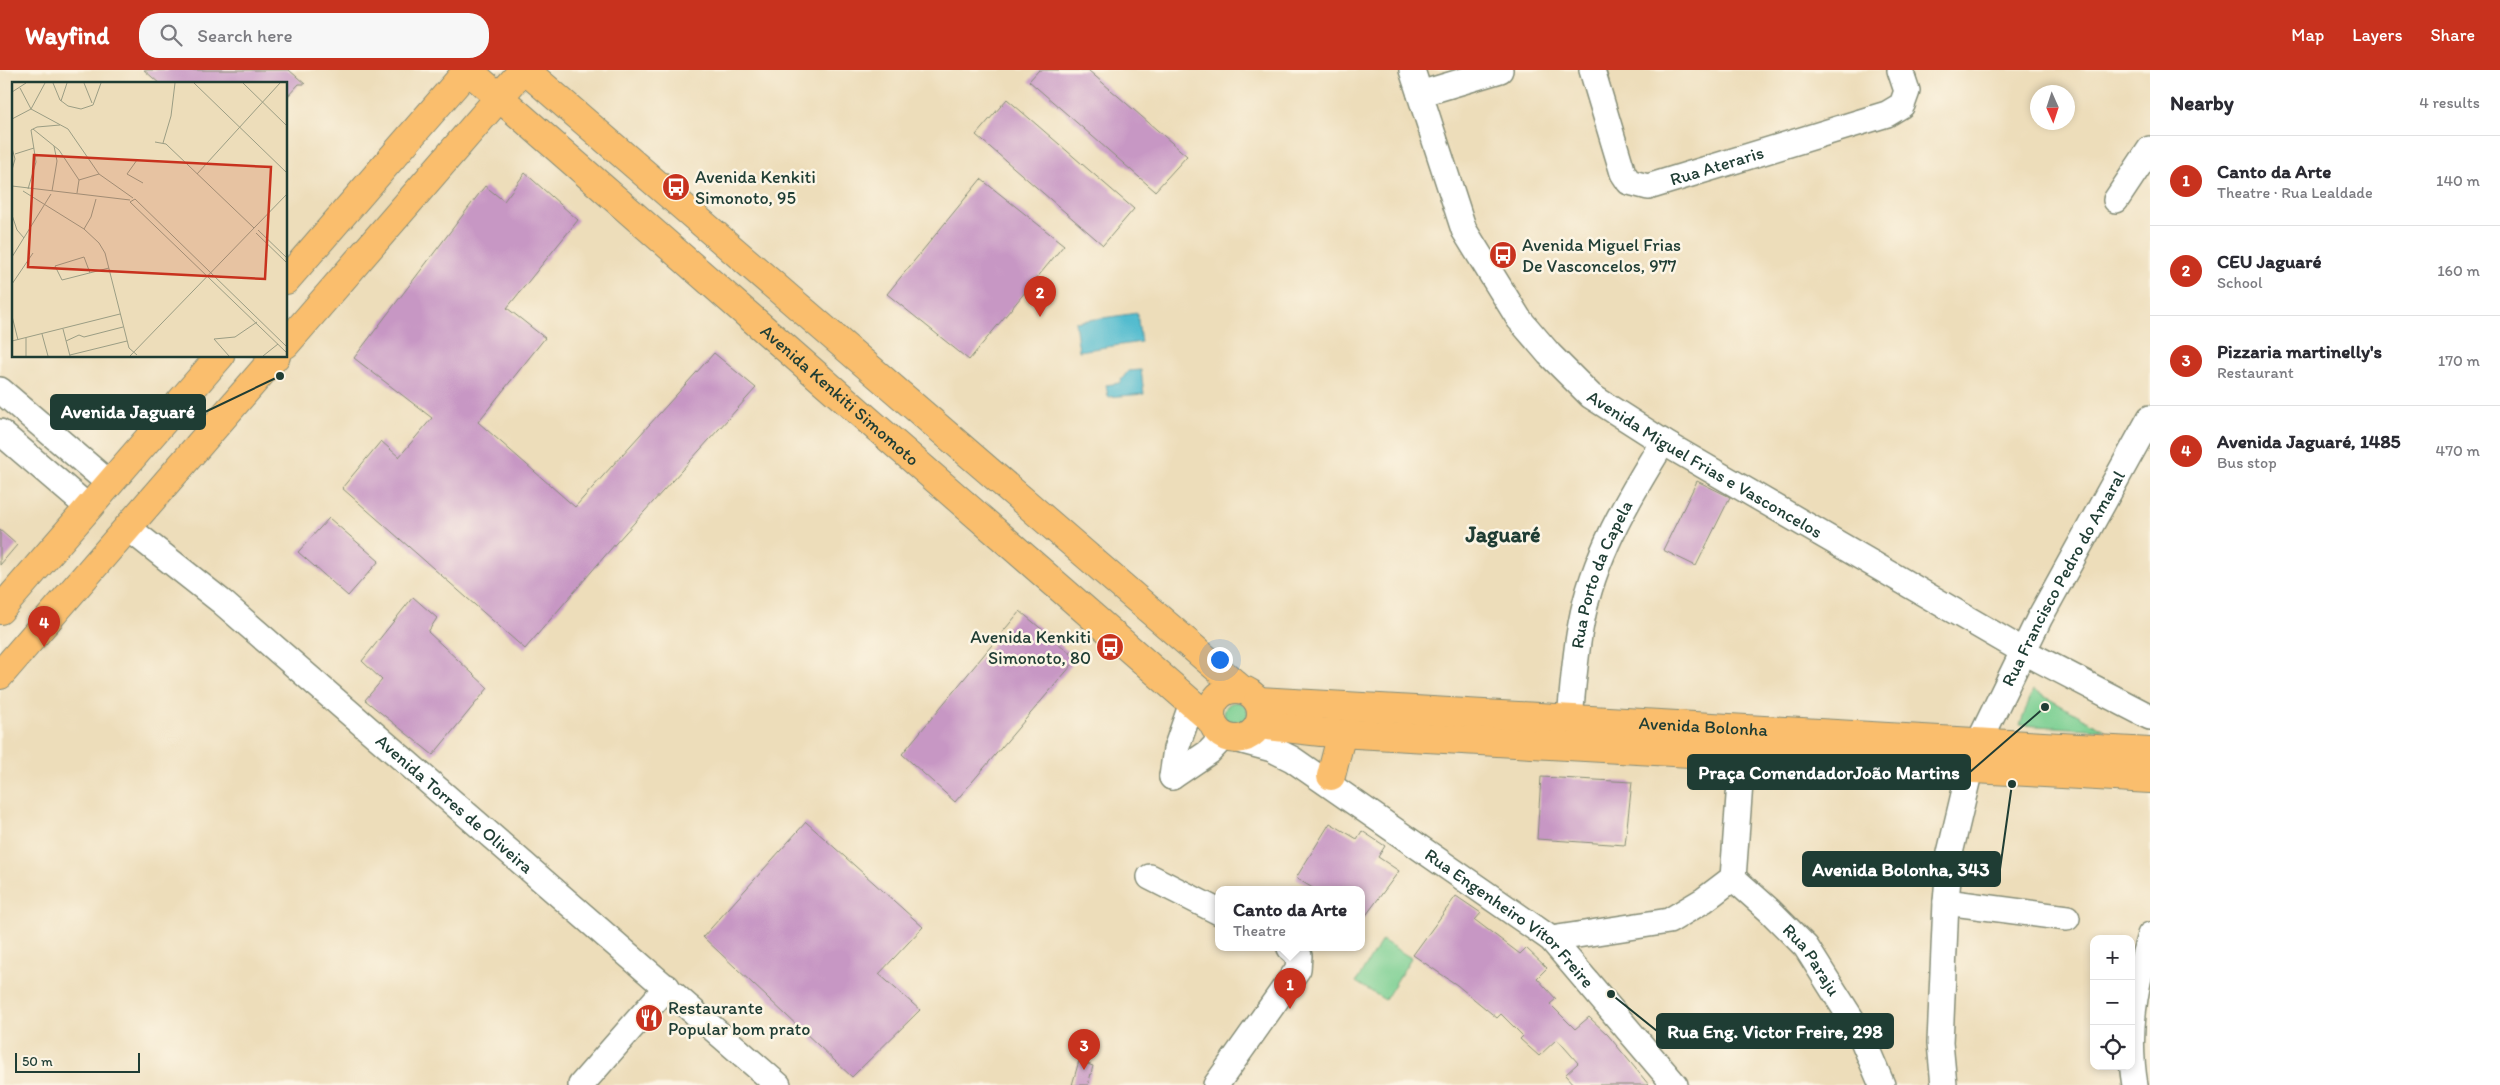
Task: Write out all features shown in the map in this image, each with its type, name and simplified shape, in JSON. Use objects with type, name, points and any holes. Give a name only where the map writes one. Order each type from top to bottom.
[{"type":"main road","points":[[288,278],[468,70]]},
{"type":"main road","name":"Avenida Kenkiti Simomoto","points":[[468,70],[1192,703],[1241,720]]},
{"type":"main road","points":[[288,342],[524,70],[940,430],[1241,720]]},
{"type":"main road","points":[[0,610],[218,358]]},
{"type":"main road","points":[[0,675],[274,358]]},
{"type":"main road","points":[[912,459],[940,430]]},
{"type":"main road","name":"Avenida Bolonha","points":[[1241,720],[1570,719],[2150,752]]},
{"type":"main road","name":"Avenida Bolonha","points":[[1241,720],[1346,733],[2150,780]]},
{"type":"main road","points":[[1338,786],[1340,741],[1346,733]]},
{"type":"street","name":"Avenida Miguel Frias e Vasconcelos","points":[[1412,70],[1464,230],[1518,319],[1591,396],[1663,442],[2023,651],[2150,717]]},
{"type":"street","points":[[1420,94],[1500,70]]},
{"type":"street","name":"Rua Ateraris","points":[[1592,70],[1623,173],[1629,182],[1648,187],[1887,114],[1902,105],[1903,80]]},
{"type":"street","points":[[2116,200],[2150,149]]},
{"type":"street","points":[[0,390],[110,484]]},
{"type":"street","name":"Rua Francisco Pedro do Amaral","points":[[1979,742],[2023,651],[2150,418]]},
{"type":"street","points":[[0,432],[88,508]]},
{"type":"street","name":"Rua Porto da Capela","points":[[1570,719],[1581,623],[1603,550],[1663,442]]},
{"type":"street","name":"Avenida Torres de Oliveira","points":[[127,527],[222,602],[778,1085]]},
{"type":"street","points":[[1192,703],[1176,749],[1172,778],[1209,752],[1241,720]]},
{"type":"street","name":"Rua Engenheiro Vítor Freire","points":[[1241,720],[1280,753],[1338,786],[1551,939],[1675,1085]]},
{"type":"street","points":[[1551,939],[1669,921],[1704,900],[1732,878],[1742,756]]},
{"type":"street","points":[[1942,1084],[1940,1043],[1950,853],[1970,769]]},
{"type":"street","points":[[1150,877],[1215,910]]},
{"type":"street","name":"Rua Paraju","points":[[1732,878],[1769,910],[1806,947],[1858,1031],[1882,1085]]},
{"type":"street","points":[[1946,902],[2067,918]]},
{"type":"street","points":[[2135,1085],[2132,1018],[2142,962],[2150,935]]},
{"type":"street","points":[[1216,1085],[1298,969],[1295,955]]},
{"type":"street","points":[[581,1085],[667,987]]},
{"type":"green space","points":[[2033,690],[2105,730],[2020,725]]},
{"type":"green space","points":[[1231,702],[1241,702],[1248,709],[1248,719],[1241,726],[1231,726],[1224,719],[1224,709]]},
{"type":"green space","points":[[1382,940],[1411,958],[1385,1000],[1356,982]]},
{"type":"water","points":[[1137,313],[1141,342],[1079,351],[1075,322]]},
{"type":"water","points":[[1141,370],[1144,394],[1108,397],[1106,385],[1119,383],[1128,371]]},
{"type":"building","points":[[144,70],[289,70],[305,84],[299,84],[288,96],[288,82],[158,82]]},
{"type":"building","points":[[1039,70],[1088,70],[1187,156],[1155,191],[1029,81]]},
{"type":"building","points":[[1007,99],[1134,209],[1103,245],[976,135]]},
{"type":"building","points":[[525,173],[578,220],[507,308],[545,338],[478,422],[575,507],[714,353],[756,388],[616,543],[525,649],[342,488],[381,441],[399,457],[432,418],[354,358],[485,186],[504,201]]},
{"type":"building","points":[[981,179],[1064,245],[969,360],[887,294]]},
{"type":"building","points":[[1697,481],[1730,497],[1696,566],[1663,550]]},
{"type":"building","points":[[329,518],[379,561],[348,596],[298,552]]},
{"type":"building","points":[[0,530],[17,545],[0,565]]},
{"type":"building","points":[[413,597],[437,618],[428,632],[488,688],[433,755],[365,700],[382,680],[362,661]]},
{"type":"building","points":[[1020,611],[1077,659],[955,802],[902,754]]},
{"type":"building","points":[[1541,777],[1632,782],[1625,845],[1537,839]]},
{"type":"building","points":[[806,822],[923,927],[879,974],[920,1010],[852,1077],[703,937]]},
{"type":"building","points":[[1330,823],[1357,839],[1362,831],[1385,846],[1378,857],[1399,871],[1365,917],[1365,886],[1309,886],[1296,878]]},
{"type":"building","points":[[1456,896],[1481,913],[1475,920],[1520,954],[1526,948],[1547,968],[1537,978],[1556,999],[1550,1004],[1575,1029],[1589,1017],[1608,1035],[1649,1085],[1574,1085],[1565,1075],[1578,1063],[1557,1039],[1539,1056],[1520,1039],[1523,1036],[1501,1014],[1497,1018],[1457,985],[1413,955]]},
{"type":"building","points":[[1079,1061],[1093,1066],[1088,1085],[1072,1085]]},
{"type":"place","name":"Avenida Kenkiti Simonoto, 95","points":[[676,187]]},
{"type":"place","name":"Avenida Miguel Frias De Vasconcelos, 977","points":[[1503,255]]},
{"type":"place","name":"CEU Jaguaré","points":[[1040,317]]},
{"type":"place","name":"Avenida Jaguaré","points":[[280,376]]},
{"type":"place","name":"Avenida Jaguaré, 1485","points":[[44,647]]},
{"type":"place","name":"Avenida Kenkiti Simonoto, 80","points":[[1110,647]]},
{"type":"place","name":"Praça ComendadorJoão Martins","points":[[2045,707]]},
{"type":"place","name":"Avenida Bolonha, 343","points":[[2012,784]]},
{"type":"place","name":"Rua Eng. Victor Freire, 298","points":[[1611,994]]},
{"type":"place","name":"Canto da Arte","points":[[1290,1009]]},
{"type":"place","name":"Restaurante Popular bom prato","points":[[649,1018]]},
{"type":"place","name":"Pizzaria martinelly's","points":[[1084,1070]]},
{"type":"district","name":"Jaguaré","points":[[1503,534]]}]
